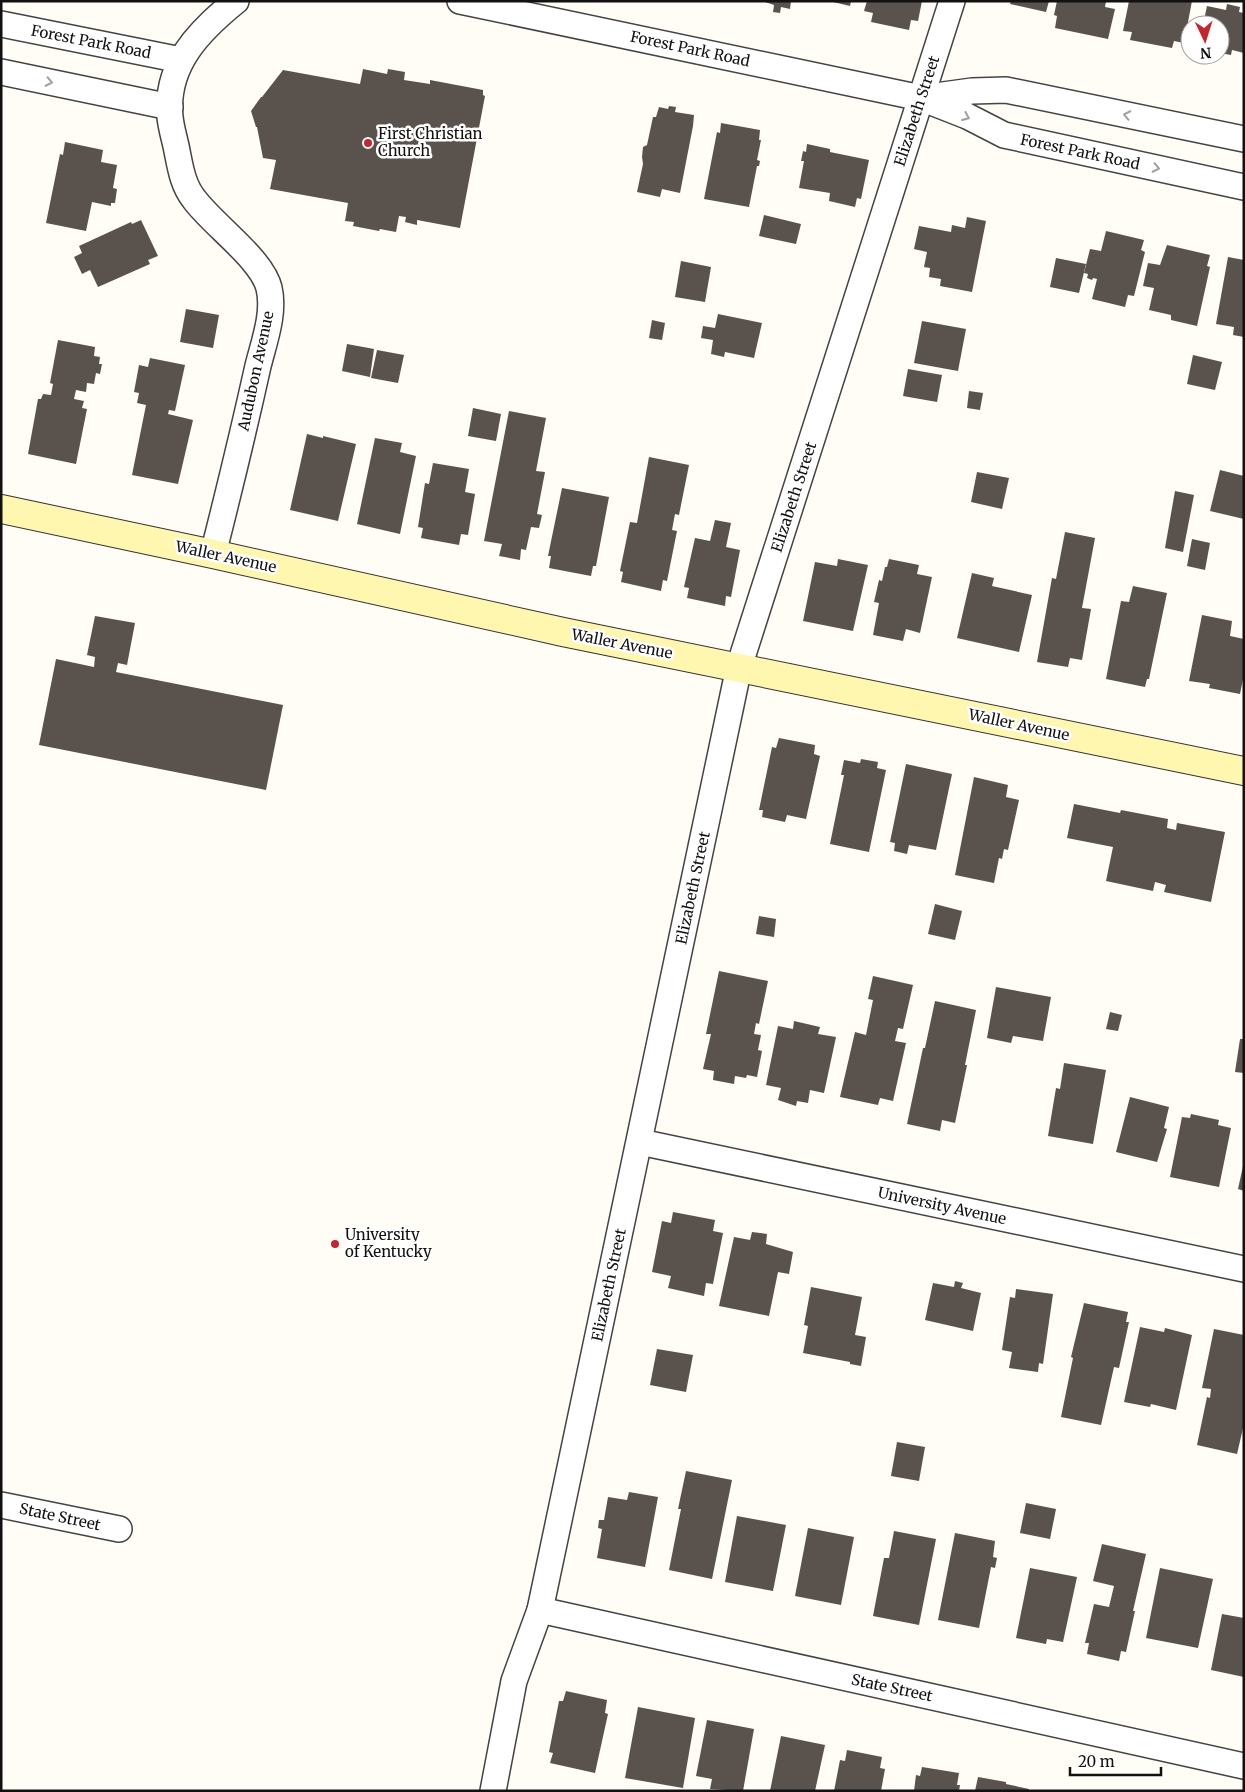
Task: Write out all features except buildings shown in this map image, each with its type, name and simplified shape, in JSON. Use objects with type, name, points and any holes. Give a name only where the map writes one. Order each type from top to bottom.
[{"type":"main road","name":"Waller Avenue","points":[[1,509],[562,632],[1244,771]]},
{"type":"street","name":"Audubon Avenue","points":[[213,554],[269,320],[271,304],[269,288],[262,271],[194,200],[184,182],[170,117],[170,91],[176,69],[198,35],[236,1]]},
{"type":"street","name":"Forest Park Road","points":[[460,1],[921,98],[966,116],[1004,135],[1244,187]]},
{"type":"street","name":"Elizabeth Street","points":[[493,1791],[514,1681],[540,1610],[739,668],[952,1]]},
{"type":"street","name":"Forest Park Road","points":[[1,24],[181,60]]},
{"type":"street","points":[[1,72],[170,107]]},
{"type":"street","name":"Forest Park Road","points":[[921,98],[972,91],[1006,90],[1244,139]]},
{"type":"street","name":"University Avenue","points":[[640,1142],[1244,1269]]},
{"type":"street","name":"State Street","points":[[1,1505],[118,1530]]},
{"type":"street","name":"State Street","points":[[540,1610],[1244,1766]]},
{"type":"place","name":"First Christian Church","points":[[368,143]]},
{"type":"place","name":"University of Kentucky","points":[[335,1244]]}]
